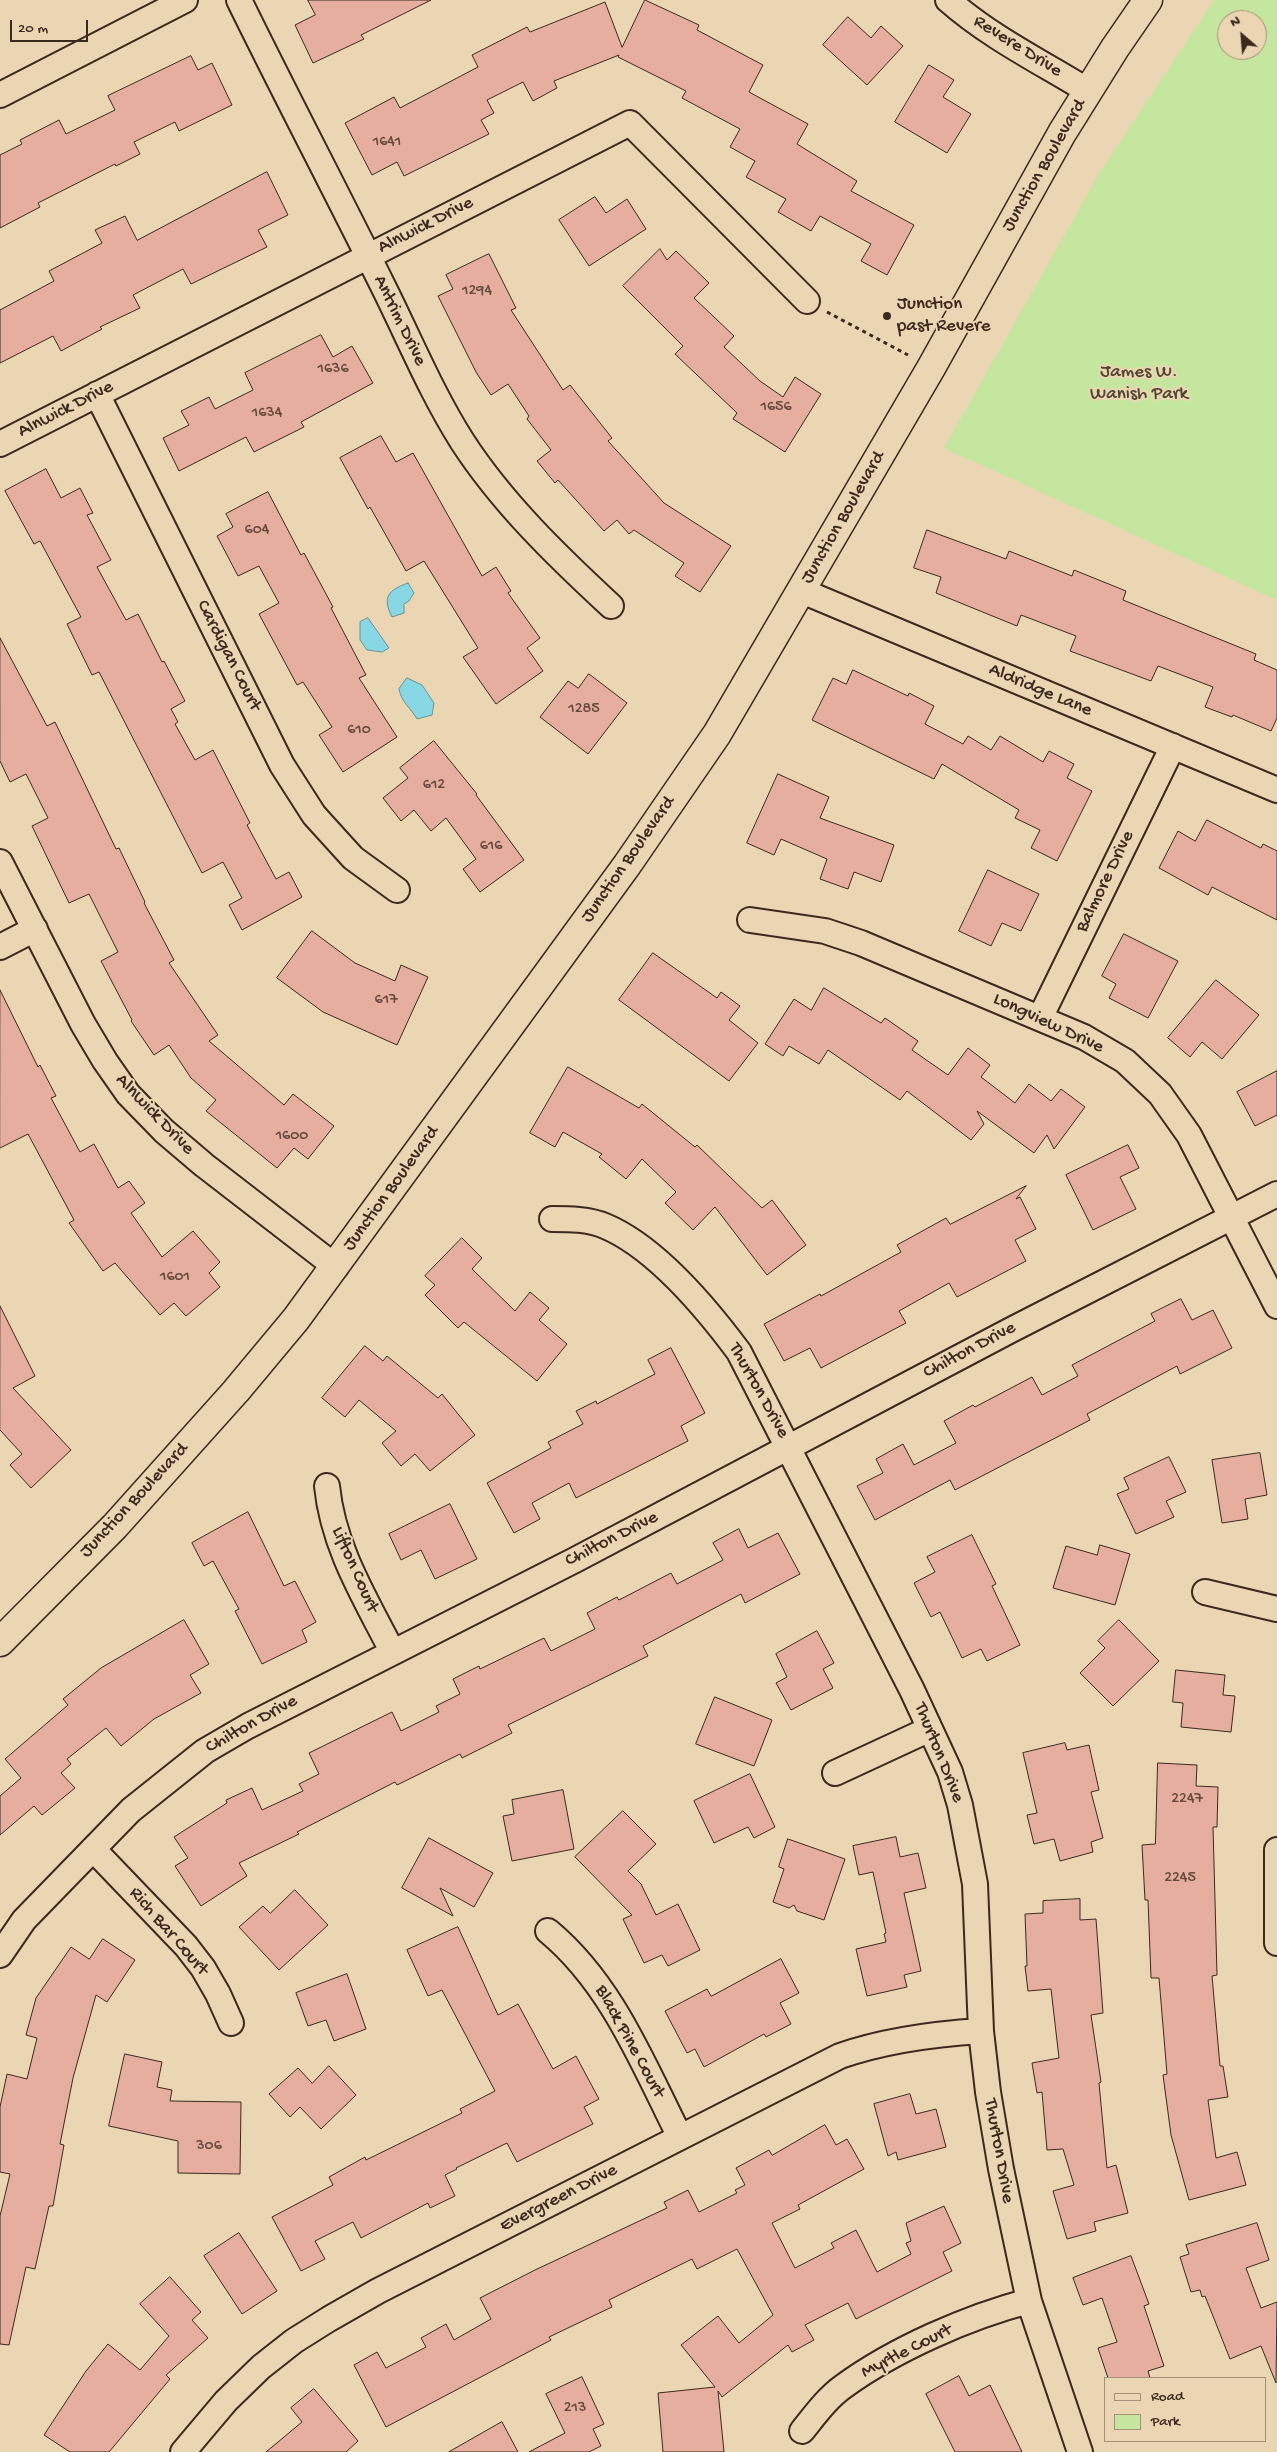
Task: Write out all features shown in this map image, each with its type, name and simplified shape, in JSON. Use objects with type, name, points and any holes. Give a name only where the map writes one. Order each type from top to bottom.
[{"type":"main road","name":"Junction Boulevard","points":[[0,1642],[115,1526],[223,1406],[296,1319],[336,1267],[627,865],[717,734],[931,368],[1062,133],[1148,0]]},
{"type":"street","points":[[0,95],[186,0]]},
{"type":"street","name":"Antrim Drive","points":[[239,0],[368,255],[434,393],[463,442],[498,489],[562,561],[611,606]]},
{"type":"street","name":"Revere Drive","points":[[948,0],[1000,38],[1088,91]]},
{"type":"street","name":"Alnwick Drive","points":[[0,444],[630,123],[807,300]]},
{"type":"street","name":"Cardigan Court","points":[[97,394],[282,765],[314,816],[353,858],[396,890]]},
{"type":"street","name":"Aldridge Lane","points":[[802,591],[1277,790]]},
{"type":"street","name":"Balmore Drive","points":[[1040,1018],[1172,746]]},
{"type":"street","name":"Alnwick Drive","points":[[0,862],[83,1024],[104,1061],[128,1094],[164,1131],[204,1165],[336,1267]]},
{"type":"street","name":"Longview Drive","points":[[750,920],[825,931],[861,943],[1084,1037],[1125,1061],[1160,1094],[1189,1135],[1277,1306]]},
{"type":"street","points":[[0,947],[35,929]]},
{"type":"street","name":"Chilton Drive","points":[[0,1955],[24,1920],[131,1810],[205,1751],[248,1726],[392,1651],[600,1547],[789,1446],[1277,1194]]},
{"type":"street","name":"Thurton Drive","points":[[552,1219],[577,1220],[605,1225],[633,1242],[661,1265],[716,1320],[739,1352],[789,1446],[950,1772],[969,1845],[975,1884],[981,2031],[999,2160],[1030,2301],[1080,2452]]},
{"type":"street","name":"Lifton Court","points":[[327,1486],[330,1512],[338,1542],[392,1651]]},
{"type":"street","points":[[1206,1592],[1277,1609]]},
{"type":"street","points":[[835,1773],[930,1729]]},
{"type":"street","name":"Rich Bar Court","points":[[93,1848],[186,1946],[203,1968],[218,1994],[231,2023]]},
{"type":"street","points":[[1277,1850],[1277,1943]]},
{"type":"street","name":"Black Pine Court","points":[[548,1931],[569,1949],[590,1972],[611,2002],[680,2137]]},
{"type":"street","name":"Evergreen Drive","points":[[183,2452],[226,2401],[294,2341],[378,2291],[840,2056],[876,2045],[930,2034],[981,2031]]},
{"type":"street","name":"Myrtle Court","points":[[802,2431],[842,2387],[873,2367],[948,2329],[1004,2308],[1030,2301]]},
{"type":"path","points":[[807,300],[931,368]]},
{"type":"green space","name":"James W. Wanish Park","points":[[1214,0],[1277,0],[1277,600],[944,448],[1100,172]]},
{"type":"water","points":[[408,583],[414,593],[409,601],[404,604],[404,613],[392,617],[387,599],[396,588]]},
{"type":"water","points":[[368,618],[389,648],[382,652],[367,650],[360,640],[360,622]]},
{"type":"water","points":[[407,678],[422,685],[434,703],[432,715],[417,719],[404,701],[399,689]]},
{"type":"building","points":[[308,0],[431,0],[361,35],[364,39],[313,63],[295,25],[315,15]]},
{"type":"building","points":[[645,0],[699,25],[697,30],[763,65],[749,92],[808,124],[797,144],[857,181],[851,191],[914,225],[887,275],[861,261],[871,244],[820,216],[811,231],[778,212],[786,199],[746,177],[755,161],[730,147],[740,129],[682,98],[686,91],[618,57],[619,55],[554,81],[557,88],[533,101],[523,82],[487,100],[494,113],[481,120],[489,134],[404,176],[397,162],[372,175],[345,123],[394,97],[400,108],[478,67],[472,55],[527,27],[530,32],[605,2],[622,47]]},
{"type":"building","points":[[848,17],[871,38],[881,26],[903,46],[867,85],[823,45]]},
{"type":"building","points":[[191,56],[198,70],[212,63],[232,105],[179,131],[175,122],[134,142],[140,154],[116,166],[115,164],[38,203],[40,207],[0,228],[0,155],[22,144],[20,140],[59,120],[66,134],[115,110],[108,96]]},
{"type":"building","points":[[929,65],[954,80],[943,97],[971,114],[947,153],[895,122]]},
{"type":"building","points":[[267,172],[288,215],[258,230],[267,247],[191,284],[183,269],[133,295],[140,308],[100,327],[102,329],[61,351],[53,336],[0,363],[0,310],[54,281],[49,271],[102,243],[95,230],[125,216],[137,240]]},
{"type":"building","points":[[595,197],[606,213],[627,199],[646,229],[589,266],[559,220]]},
{"type":"building","points":[[660,249],[667,260],[676,251],[709,283],[694,298],[734,336],[724,347],[760,381],[783,397],[795,377],[821,394],[785,452],[733,419],[737,413],[675,354],[683,346],[623,286]]},
{"type":"building","points":[[489,254],[516,308],[511,310],[563,390],[570,385],[612,438],[608,441],[664,503],[731,546],[700,592],[675,576],[684,563],[634,530],[629,534],[617,520],[604,531],[558,480],[555,483],[537,461],[551,450],[527,419],[529,416],[508,384],[491,395],[476,372],[438,296],[453,289],[446,275]]},
{"type":"building","points":[[321,335],[333,357],[352,346],[373,383],[301,422],[304,427],[254,452],[246,437],[179,471],[163,438],[189,425],[181,411],[209,397],[215,409],[253,390],[245,373]]},
{"type":"building","points":[[381,436],[396,462],[413,453],[482,576],[496,567],[511,591],[508,593],[540,638],[527,648],[543,671],[496,704],[463,657],[478,648],[424,561],[406,571],[370,507],[368,509],[340,458]]},
{"type":"building","points":[[46,469],[61,498],[80,488],[93,513],[87,515],[111,560],[97,567],[126,620],[138,614],[162,662],[164,661],[185,701],[171,709],[178,722],[175,724],[195,760],[213,750],[250,823],[247,825],[276,879],[289,872],[302,897],[242,930],[229,905],[242,898],[223,862],[202,873],[99,672],[92,675],[67,624],[81,617],[40,541],[34,544],[5,491]]},
{"type":"building","points":[[268,492],[301,555],[304,553],[333,607],[331,608],[366,675],[359,678],[397,737],[343,772],[319,735],[332,727],[303,682],[297,685],[259,614],[279,603],[259,566],[238,576],[217,536],[233,527],[226,514]]},
{"type":"building","points":[[927,530],[1006,559],[1009,551],[1072,576],[1074,570],[1126,591],[1123,600],[1256,654],[1254,660],[1277,670],[1277,718],[1271,731],[1233,715],[1232,717],[1205,707],[1213,687],[1158,666],[1151,681],[1070,651],[1076,636],[1021,615],[1017,626],[936,593],[941,577],[914,568]]},
{"type":"building","points":[[0,638],[47,726],[55,722],[116,849],[119,848],[144,903],[174,960],[169,963],[218,1035],[209,1041],[284,1105],[293,1094],[334,1126],[308,1159],[294,1148],[277,1168],[206,1111],[216,1100],[191,1078],[169,1045],[154,1055],[131,1021],[101,961],[118,952],[89,894],[69,903],[32,826],[48,818],[26,774],[10,782],[0,761]]},
{"type":"building","points":[[853,670],[908,696],[909,693],[934,706],[925,724],[963,744],[968,736],[991,750],[1000,736],[1043,762],[1049,751],[1074,764],[1067,778],[1092,791],[1057,861],[1031,848],[1040,830],[1015,818],[1019,810],[942,764],[934,779],[812,720],[833,678],[846,684]]},
{"type":"building","points":[[589,674],[627,703],[588,754],[540,717],[568,681],[578,688]]},
{"type":"building","points":[[434,741],[477,794],[524,860],[480,892],[463,869],[476,859],[446,818],[431,831],[414,810],[401,821],[383,798],[408,778],[400,768]]},
{"type":"building","points":[[778,774],[829,797],[820,818],[894,845],[881,882],[854,872],[848,889],[820,879],[827,859],[781,839],[774,855],[747,843]]},
{"type":"building","points":[[1207,820],[1261,848],[1263,844],[1277,851],[1277,920],[1212,887],[1208,895],[1159,868],[1178,831],[1195,841]]},
{"type":"building","points":[[988,870],[1039,894],[1021,931],[1002,923],[991,946],[959,931]]},
{"type":"building","points":[[312,931],[355,963],[395,981],[401,965],[428,977],[397,1045],[323,1012],[277,978]]},
{"type":"building","points":[[1124,934],[1178,961],[1148,1018],[1109,998],[1116,984],[1102,976]]},
{"type":"building","points":[[653,953],[717,998],[721,992],[740,1006],[729,1020],[758,1043],[729,1081],[619,1000]]},
{"type":"building","points":[[1216,980],[1259,1015],[1222,1059],[1202,1042],[1190,1057],[1168,1038]]},
{"type":"building","points":[[824,988],[881,1023],[885,1018],[918,1041],[912,1050],[948,1075],[968,1048],[990,1065],[981,1077],[1015,1103],[1029,1084],[1051,1101],[1061,1089],[1085,1107],[1054,1149],[1047,1135],[1034,1153],[977,1111],[984,1124],[971,1140],[907,1091],[900,1100],[828,1050],[819,1064],[789,1046],[783,1056],[765,1044],[794,999],[811,1010]]},
{"type":"building","points":[[0,990],[38,1067],[40,1065],[56,1096],[51,1098],[80,1152],[94,1144],[118,1188],[129,1181],[145,1203],[131,1213],[162,1257],[193,1231],[220,1262],[209,1273],[220,1287],[186,1316],[174,1303],[160,1315],[115,1263],[103,1271],[69,1223],[74,1220],[28,1134],[0,1148]]},
{"type":"building","points":[[568,1067],[639,1108],[642,1104],[695,1147],[697,1145],[762,1208],[772,1200],[806,1245],[767,1275],[715,1207],[693,1230],[665,1203],[676,1192],[642,1159],[626,1179],[599,1157],[602,1154],[563,1132],[555,1147],[530,1133]]},
{"type":"building","points":[[1277,1071],[1277,1115],[1255,1126],[1237,1092]]},
{"type":"building","points":[[1128,1145],[1139,1168],[1120,1177],[1136,1209],[1093,1230],[1066,1175]]},
{"type":"building","points":[[1026,1186],[1016,1199],[1020,1197],[1036,1229],[1015,1240],[1026,1261],[957,1297],[949,1283],[899,1311],[906,1323],[821,1368],[810,1348],[784,1361],[764,1324],[820,1294],[821,1296],[901,1252],[897,1245],[946,1218],[950,1224]]},
{"type":"building","points":[[462,1238],[482,1258],[472,1269],[515,1311],[530,1292],[549,1308],[539,1320],[567,1344],[537,1381],[464,1322],[458,1328],[425,1295],[435,1285],[425,1276]]},
{"type":"building","points":[[1181,1299],[1192,1320],[1213,1310],[1232,1348],[1180,1374],[1177,1366],[1087,1414],[1090,1420],[955,1490],[950,1480],[875,1520],[857,1486],[883,1473],[876,1459],[903,1444],[914,1465],[956,1443],[944,1421],[1032,1377],[1042,1395],[1078,1376],[1072,1365],[1155,1321],[1151,1314]]},
{"type":"building","points":[[0,1306],[35,1376],[13,1388],[71,1450],[31,1488],[10,1465],[22,1454],[0,1430]]},
{"type":"building","points":[[365,1346],[383,1361],[387,1356],[438,1398],[442,1394],[475,1435],[430,1471],[415,1454],[401,1466],[382,1443],[396,1431],[359,1400],[345,1417],[322,1398]]},
{"type":"building","points":[[671,1348],[705,1413],[681,1426],[688,1441],[576,1498],[569,1483],[532,1503],[540,1519],[514,1533],[487,1483],[551,1448],[548,1442],[583,1424],[576,1411],[596,1401],[597,1404],[655,1374],[648,1360]]},
{"type":"building","points":[[1260,1453],[1267,1495],[1245,1499],[1248,1519],[1222,1523],[1212,1460]]},
{"type":"building","points":[[1169,1457],[1186,1492],[1166,1501],[1174,1517],[1136,1534],[1117,1494],[1129,1489],[1124,1478]]},
{"type":"building","points":[[450,1504],[477,1559],[435,1579],[421,1550],[401,1560],[389,1534]]},
{"type":"building","points":[[248,1512],[284,1586],[295,1581],[316,1622],[302,1630],[307,1642],[262,1664],[235,1611],[239,1609],[213,1561],[204,1566],[192,1543]]},
{"type":"building","points":[[739,1529],[748,1548],[778,1533],[800,1574],[745,1603],[741,1594],[643,1646],[648,1656],[508,1725],[512,1733],[462,1758],[460,1754],[397,1785],[395,1782],[297,1832],[299,1834],[239,1863],[247,1876],[201,1906],[175,1866],[188,1858],[174,1837],[227,1803],[226,1800],[252,1788],[262,1810],[303,1791],[299,1784],[319,1774],[309,1753],[392,1712],[401,1731],[439,1712],[436,1706],[460,1694],[453,1679],[479,1666],[480,1669],[544,1638],[551,1651],[595,1629],[587,1613],[617,1597],[619,1600],[671,1573],[677,1584],[723,1560],[713,1543]]},
{"type":"building","points":[[972,1535],[996,1584],[992,1586],[1020,1645],[987,1661],[981,1649],[962,1658],[940,1612],[931,1617],[914,1583],[935,1572],[927,1557]]},
{"type":"building","points":[[1100,1545],[1130,1554],[1115,1605],[1053,1588],[1066,1546],[1097,1555]]},
{"type":"building","points":[[184,1620],[209,1664],[190,1675],[201,1693],[154,1719],[121,1746],[106,1728],[67,1759],[71,1764],[61,1773],[75,1788],[42,1815],[34,1806],[0,1835],[0,1796],[21,1778],[5,1759],[68,1705],[63,1699],[101,1668]]},
{"type":"building","points":[[1119,1620],[1159,1661],[1113,1706],[1080,1673],[1105,1648],[1098,1641]]},
{"type":"building","points":[[817,1631],[834,1663],[823,1669],[833,1688],[791,1710],[776,1683],[787,1677],[776,1654]]},
{"type":"building","points":[[1176,1670],[1225,1675],[1223,1695],[1235,1696],[1231,1732],[1181,1727],[1183,1703],[1173,1702]]},
{"type":"building","points":[[715,1697],[772,1720],[754,1766],[696,1744]]},
{"type":"building","points":[[1065,1743],[1067,1750],[1089,1745],[1099,1790],[1091,1792],[1103,1838],[1091,1842],[1093,1852],[1060,1861],[1054,1839],[1034,1844],[1027,1815],[1037,1813],[1023,1753]]},
{"type":"building","points":[[1158,1763],[1197,1765],[1196,1786],[1218,1787],[1217,1827],[1213,1827],[1217,1975],[1212,1976],[1220,2066],[1223,2066],[1228,2097],[1208,2100],[1216,2158],[1237,2152],[1246,2185],[1189,2200],[1171,2135],[1163,2075],[1167,2074],[1159,1978],[1151,1978],[1148,1900],[1145,1900],[1142,1845],[1155,1844]]},
{"type":"building","points":[[750,1774],[775,1827],[754,1838],[748,1827],[714,1843],[694,1801]]},
{"type":"building","points":[[563,1790],[574,1849],[512,1861],[503,1816],[514,1814],[512,1800]]},
{"type":"building","points":[[623,1811],[656,1844],[628,1871],[641,1884],[656,1915],[678,1904],[700,1950],[668,1966],[662,1955],[644,1963],[623,1919],[632,1915],[575,1857]]},
{"type":"building","points":[[896,1837],[900,1857],[918,1853],[926,1888],[904,1893],[921,1971],[904,1975],[907,1987],[867,1996],[856,1949],[886,1942],[884,1934],[886,1933],[873,1872],[859,1875],[853,1846]]},
{"type":"building","points":[[429,1838],[493,1873],[474,1907],[440,1888],[453,1916],[402,1888]]},
{"type":"building","points":[[788,1839],[845,1859],[824,1920],[797,1911],[794,1905],[789,1908],[773,1902],[784,1869],[779,1867]]},
{"type":"building","points":[[295,1890],[328,1925],[279,1970],[239,1927],[263,1906],[270,1913]]},
{"type":"building","points":[[1080,1899],[1080,1920],[1096,1919],[1103,2013],[1091,2015],[1101,2082],[1099,2083],[1107,2168],[1116,2165],[1128,2213],[1094,2222],[1096,2231],[1067,2239],[1053,2191],[1074,2185],[1063,2149],[1047,2150],[1042,2092],[1037,2093],[1032,2063],[1059,2058],[1051,1989],[1028,1991],[1025,1966],[1027,1966],[1025,1914],[1043,1913],[1043,1901]]},
{"type":"building","points":[[458,1927],[498,2015],[518,2004],[553,2069],[576,2056],[599,2099],[584,2107],[593,2124],[517,2162],[507,2143],[456,2168],[445,2175],[455,2196],[430,2208],[428,2203],[361,2238],[353,2222],[315,2241],[325,2259],[301,2271],[272,2217],[333,2185],[329,2177],[365,2157],[366,2160],[462,2113],[460,2109],[495,2091],[442,1990],[428,1996],[407,1950]]},
{"type":"building","points":[[103,1939],[135,1960],[107,2002],[96,1995],[73,2078],[60,2144],[64,2145],[53,2206],[49,2206],[35,2269],[26,2267],[9,2345],[0,2344],[0,2216],[10,2174],[0,2172],[0,2107],[7,2074],[27,2079],[37,2038],[26,2035],[36,1998],[71,1947],[89,1959]]},
{"type":"building","points":[[781,1959],[799,1993],[780,2003],[791,2024],[766,2037],[764,2034],[704,2067],[695,2049],[687,2053],[665,2011],[707,1989],[711,1996]]},
{"type":"building","points":[[347,1974],[366,2029],[334,2041],[326,2020],[308,2026],[296,1993]]},
{"type":"building","points":[[125,2054],[162,2062],[157,2087],[172,2090],[170,2101],[241,2102],[240,2174],[178,2173],[178,2141],[109,2126]]},
{"type":"building","points":[[329,2066],[356,2095],[321,2129],[300,2107],[290,2117],[269,2094],[298,2068],[312,2083]]},
{"type":"building","points":[[910,2094],[916,2114],[936,2109],[946,2147],[898,2160],[896,2152],[888,2156],[874,2104]]},
{"type":"building","points":[[825,2125],[836,2145],[847,2139],[864,2169],[798,2205],[800,2209],[772,2223],[795,2268],[834,2248],[831,2243],[856,2230],[877,2272],[911,2254],[906,2243],[911,2241],[906,2223],[944,2206],[961,2243],[943,2252],[952,2271],[856,2319],[848,2303],[805,2325],[814,2340],[792,2352],[788,2345],[722,2397],[718,2391],[724,2452],[663,2452],[658,2393],[715,2387],[681,2345],[718,2316],[739,2343],[773,2315],[737,2249],[697,2269],[692,2259],[609,2300],[612,2307],[549,2337],[551,2340],[386,2427],[354,2365],[377,2352],[386,2368],[426,2347],[421,2338],[446,2324],[454,2340],[491,2319],[480,2298],[667,2208],[664,2202],[688,2190],[699,2212],[737,2193],[735,2190],[745,2185],[736,2168],[769,2150],[772,2155]]},
{"type":"building","points":[[1257,2223],[1269,2260],[1246,2268],[1261,2308],[1277,2302],[1276,2383],[1261,2346],[1230,2359],[1205,2296],[1202,2297],[1200,2290],[1191,2292],[1180,2257],[1189,2254],[1186,2245]]},
{"type":"building","points":[[239,2233],[277,2291],[242,2314],[204,2256]]},
{"type":"building","points":[[1131,2256],[1149,2304],[1144,2306],[1164,2366],[1148,2371],[1150,2377],[1108,2377],[1098,2348],[1117,2342],[1102,2298],[1083,2305],[1073,2278]]},
{"type":"building","points":[[170,2277],[201,2312],[192,2320],[208,2338],[166,2375],[170,2379],[109,2452],[70,2452],[44,2435],[86,2371],[108,2344],[140,2370],[169,2336],[140,2304]]},
{"type":"building","points":[[959,2376],[969,2396],[990,2385],[1022,2452],[955,2452],[926,2394]]},
{"type":"building","points":[[582,2377],[604,2424],[593,2429],[601,2446],[589,2452],[529,2452],[565,2433],[546,2394]]},
{"type":"building","points":[[314,2389],[358,2441],[346,2452],[266,2452],[302,2422],[291,2408]]},
{"type":"building","points":[[502,2422],[518,2452],[449,2452]]},
{"type":"place","name":"Junction past Revere","points":[[887,316]]}]
